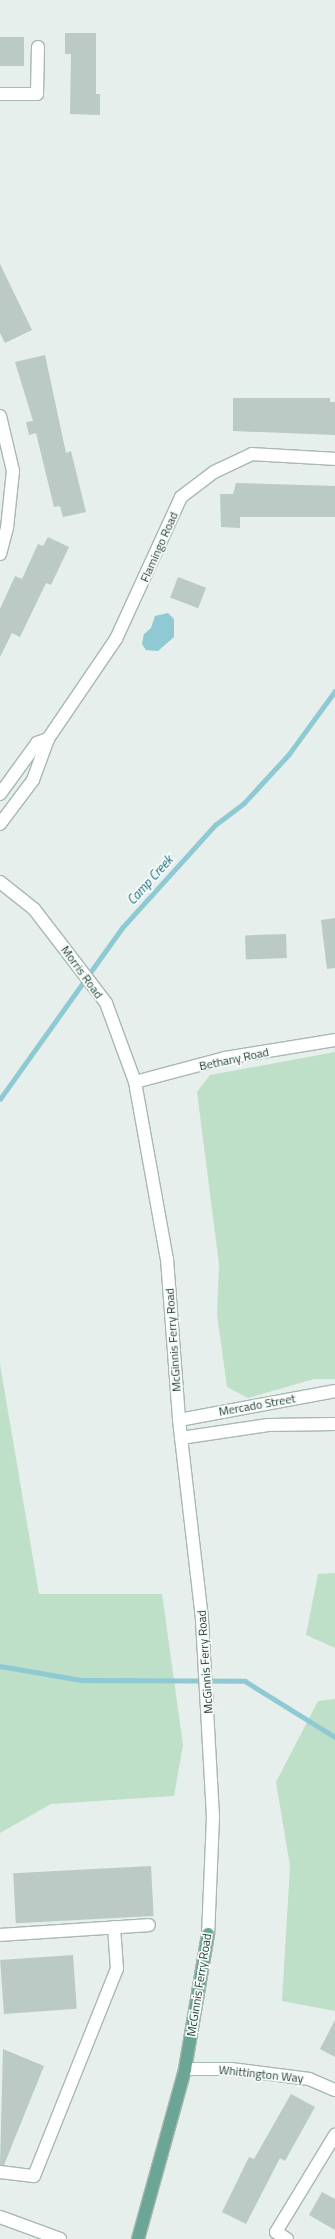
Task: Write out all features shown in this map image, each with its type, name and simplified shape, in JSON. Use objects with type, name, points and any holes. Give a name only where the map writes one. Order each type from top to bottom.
[{"type":"main road","name":"McGinnis Ferry Road","points":[[138,2239],[184,2069],[208,1934]]},
{"type":"street","points":[[0,94],[37,94],[38,47]]},
{"type":"street","points":[[0,416],[13,471],[6,494],[0,554]]},
{"type":"street","name":"Flamingo Road","points":[[0,824],[21,796],[45,757],[48,739],[116,639],[181,497],[214,472],[252,454],[335,459]]},
{"type":"street","name":"Flamingo Road","points":[[3,790],[37,743],[48,739]]},
{"type":"street","points":[[3,790],[21,796]]},
{"type":"street","name":"Morris Road","points":[[0,882],[34,909],[106,1003],[135,1082]]},
{"type":"street","name":"Bethany Road","points":[[135,1082],[225,1058],[335,1040]]},
{"type":"street","name":"McGinnis Ferry Road","points":[[135,1082],[167,1258],[179,1420],[202,1620],[213,1817],[208,1934]]},
{"type":"street","name":"Mercado Street","points":[[179,1420],[335,1391]]},
{"type":"street","name":"Mercado Street","points":[[181,1438],[268,1424],[335,1424]]},
{"type":"street","points":[[0,1935],[149,1925]]},
{"type":"street","points":[[0,2172],[34,2176],[118,1969],[114,1927]]},
{"type":"street","name":"Whittington Way","points":[[184,2069],[232,2069],[309,2079],[335,2090]]},
{"type":"street","points":[[288,2239],[276,2232],[335,2135]]},
{"type":"street","points":[[0,2217],[60,2239]]},
{"type":"green space","points":[[335,1052],[335,1379],[314,1379],[248,1398],[227,1387],[217,1314],[219,1264],[197,1092],[210,1075]]},
{"type":"green space","points":[[0,1364],[39,1594],[162,1594],[183,1745],[174,1796],[51,1804],[0,1833]]},
{"type":"green space","points":[[335,1573],[335,1648],[306,1635],[318,1574]]},
{"type":"green space","points":[[335,1699],[335,2011],[282,2001],[290,1866],[276,1782],[318,1701]]},
{"type":"water","points":[[168,613],[174,619],[174,637],[158,651],[146,650],[142,644],[144,634],[151,628],[155,616]]},
{"type":"building","points":[[65,33],[96,33],[96,94],[100,94],[100,115],[70,114],[71,54],[65,54]]},
{"type":"building","points":[[0,37],[24,37],[24,66],[0,66]]},
{"type":"building","points":[[0,264],[32,330],[5,343],[0,333]]},
{"type":"building","points":[[45,355],[66,453],[71,451],[86,512],[63,517],[60,506],[54,507],[36,433],[29,435],[26,422],[33,421],[15,362]]},
{"type":"building","points":[[233,398],[330,398],[330,402],[335,402],[335,435],[233,431]]},
{"type":"building","points":[[236,483],[335,486],[335,517],[240,517],[240,528],[221,527],[220,494],[233,494]]},
{"type":"building","points":[[48,537],[69,547],[51,585],[46,583],[20,637],[12,633],[0,657],[0,609],[15,576],[22,579],[38,544],[43,546]]},
{"type":"building","points":[[178,577],[206,588],[198,608],[170,598]]},
{"type":"building","points":[[335,918],[335,968],[327,969],[321,920]]},
{"type":"building","points":[[286,934],[287,958],[246,959],[245,935]]},
{"type":"building","points":[[151,1866],[154,1916],[16,1923],[13,1873]]},
{"type":"building","points":[[73,1955],[77,2009],[4,2014],[0,1960]]},
{"type":"building","points":[[335,2020],[335,2057],[320,2049]]},
{"type":"building","points":[[3,2049],[44,2066],[4,2165],[0,2165]]},
{"type":"building","points":[[291,2094],[315,2107],[285,2161],[280,2158],[246,2224],[222,2212],[249,2157],[254,2159]]},
{"type":"building","points":[[322,2192],[335,2199],[335,2230],[309,2215]]},
{"type":"waterway","name":"Camp Creek","points":[[0,1099],[122,928],[215,825],[244,803],[289,754],[335,691]]},
{"type":"waterway","points":[[0,1666],[81,1680],[245,1681],[335,1737]]}]
